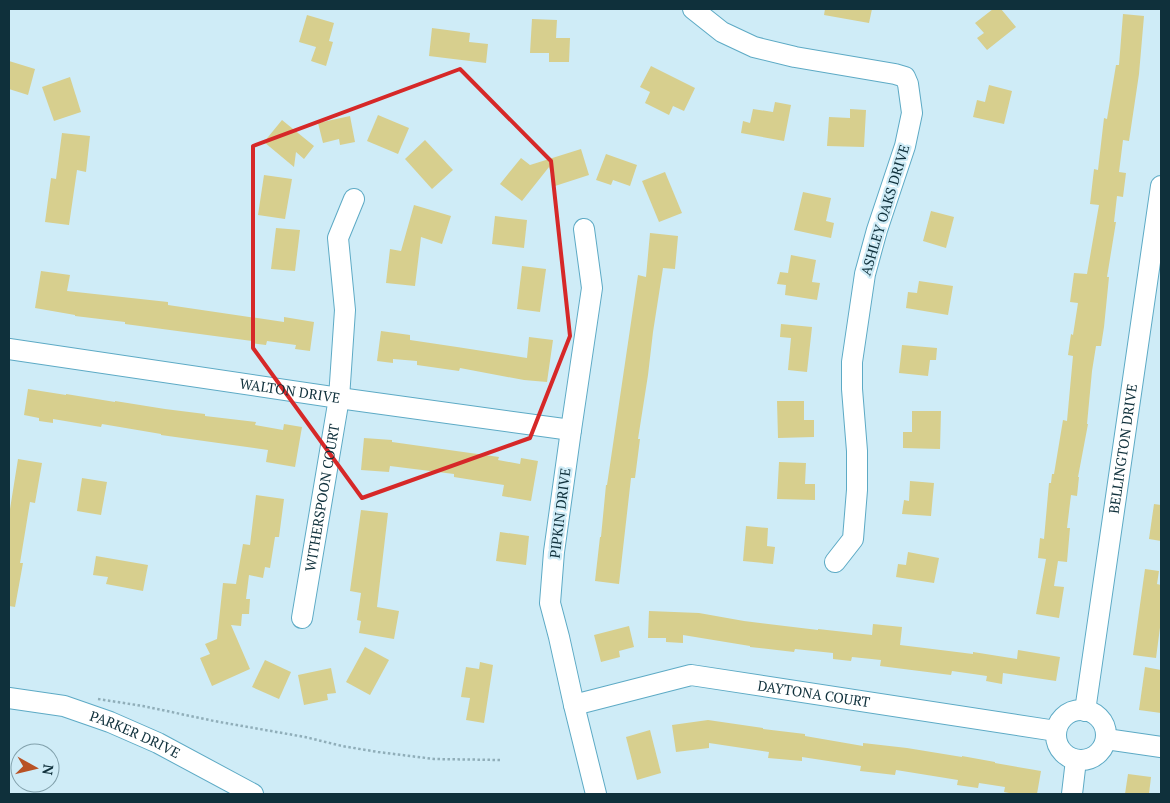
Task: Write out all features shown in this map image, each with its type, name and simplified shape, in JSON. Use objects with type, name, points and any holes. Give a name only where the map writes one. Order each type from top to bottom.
[{"type":"street","name":"ASHLEY OAKS DRIVE","points":[[693,9],[722,32],[754,47],[795,57],[895,74],[905,77],[908,84],[912,113],[905,146],[877,230],[865,274],[852,362],[852,389],[857,451],[857,490],[853,539],[835,562]]},
{"type":"street","name":"BELLINGTON DRIVE","points":[[1085,710],[1161,186]]},
{"type":"street","name":"WITHERSPOON COURT","points":[[302,618],[339,398],[346,310],[338,238],[354,199]]},
{"type":"street","name":"PIPKIN DRIVE","points":[[584,229],[592,288],[554,552],[550,603],[596,794]]},
{"type":"street","name":"WALTON DRIVE","points":[[9,348],[339,398],[571,430]]},
{"type":"street","name":"DAYTONA COURT","points":[[574,705],[691,675],[1056,731]]},
{"type":"street","name":"PARKER DRIVE","points":[[9,698],[64,706],[110,722],[158,743],[253,794]]},
{"type":"street","points":[[1085,710],[1095,714],[1101,720],[1105,727],[1106,739],[1101,751],[1094,757],[1087,760],[1076,760],[1064,754],[1058,747],[1056,731],[1064,716],[1071,712],[1085,710]]},
{"type":"street","points":[[1106,739],[1161,747]]},
{"type":"street","points":[[1072,794],[1076,760]]},
{"type":"path","points":[[96,698],[378,752],[434,759],[500,760]]},
{"type":"highlighted area","points":[[460,69],[551,161],[570,336],[530,438],[362,498],[253,348],[253,146]]},
{"type":"building","points":[[825,9],[872,9],[869,23],[824,15]]},
{"type":"building","points":[[993,9],[1001,9],[1016,27],[987,50],[977,38],[984,33],[975,23]]},
{"type":"building","points":[[1123,14],[1144,16],[1139,74],[1129,141],[1123,140],[1119,172],[1126,173],[1123,197],[1117,196],[1114,222],[1116,222],[1107,277],[1109,277],[1104,327],[1101,346],[1096,346],[1092,371],[1088,424],[1078,477],[1077,496],[1071,495],[1067,528],[1070,528],[1067,562],[1058,561],[1054,586],[1064,587],[1059,618],[1036,614],[1046,559],[1038,558],[1040,538],[1044,539],[1049,483],[1051,483],[1052,474],[1054,474],[1063,420],[1067,421],[1073,356],[1068,355],[1078,303],[1070,302],[1074,273],[1087,274],[1099,205],[1090,204],[1094,169],[1098,170],[1104,118],[1107,119],[1116,65],[1119,65]]},
{"type":"building","points":[[307,15],[334,23],[329,41],[333,42],[326,66],[311,61],[316,47],[299,42]]},
{"type":"building","points":[[532,19],[557,20],[556,38],[570,38],[569,62],[549,62],[549,53],[530,53]]},
{"type":"building","points":[[432,28],[470,33],[469,42],[488,44],[486,63],[429,56]]},
{"type":"building","points":[[9,61],[35,69],[28,95],[9,89]]},
{"type":"building","points":[[651,66],[695,88],[684,111],[673,106],[669,115],[645,103],[650,92],[640,87]]},
{"type":"building","points":[[70,77],[81,112],[54,121],[42,87]]},
{"type":"building","points":[[989,85],[1012,91],[1004,124],[973,117],[977,100],[985,102]]},
{"type":"building","points":[[775,102],[791,105],[784,141],[741,133],[743,121],[750,123],[753,109],[773,112]]},
{"type":"building","points":[[850,109],[866,110],[864,147],[827,146],[829,117],[850,118]]},
{"type":"building","points":[[378,115],[409,128],[398,154],[367,141]]},
{"type":"building","points":[[350,116],[355,142],[340,145],[339,139],[323,143],[318,123]]},
{"type":"building","points":[[282,120],[314,146],[304,159],[296,152],[294,167],[264,142]]},
{"type":"building","points":[[62,133],[90,136],[86,172],[77,170],[69,225],[45,222],[51,178],[56,179]]},
{"type":"building","points":[[425,140],[453,170],[432,189],[405,159]]},
{"type":"building","points":[[581,149],[589,175],[555,186],[549,167],[522,201],[500,184],[521,158],[530,165]]},
{"type":"building","points":[[606,154],[637,165],[630,186],[613,180],[611,185],[596,180]]},
{"type":"building","points":[[665,172],[682,213],[659,222],[642,181]]},
{"type":"building","points":[[264,175],[292,179],[285,219],[258,215]]},
{"type":"building","points":[[803,192],[831,198],[826,221],[834,223],[831,238],[794,230]]},
{"type":"building","points":[[414,205],[451,216],[442,244],[421,237],[415,286],[386,283],[390,249],[401,251]]},
{"type":"building","points":[[931,211],[954,217],[946,248],[923,241]]},
{"type":"building","points":[[495,216],[527,220],[524,248],[492,244]]},
{"type":"building","points":[[276,228],[300,230],[295,271],[271,269]]},
{"type":"building","points":[[650,233],[678,236],[675,269],[663,268],[638,439],[640,439],[635,478],[631,478],[619,584],[595,581],[606,485],[638,275],[646,277]]},
{"type":"building","points":[[791,255],[816,260],[812,282],[820,283],[817,300],[785,295],[786,285],[777,284],[780,272],[788,273]]},
{"type":"building","points":[[522,266],[546,269],[540,312],[517,309]]},
{"type":"building","points":[[41,271],[70,275],[67,291],[168,302],[168,305],[284,322],[284,317],[314,322],[310,351],[295,349],[296,345],[267,341],[266,345],[251,343],[252,341],[125,324],[125,322],[75,316],[35,308]]},
{"type":"building","points":[[919,281],[953,286],[948,315],[906,308],[908,292],[917,293]]},
{"type":"building","points":[[781,324],[812,327],[807,372],[788,370],[791,338],[780,337]]},
{"type":"building","points":[[381,331],[410,335],[410,340],[527,358],[529,337],[553,340],[547,382],[524,380],[460,368],[459,371],[417,365],[417,361],[393,359],[393,363],[377,361]]},
{"type":"building","points":[[902,345],[937,348],[936,360],[930,360],[928,376],[899,373]]},
{"type":"building","points":[[28,389],[256,422],[255,425],[283,430],[284,424],[302,427],[295,467],[266,462],[268,450],[161,435],[102,424],[101,427],[53,419],[53,423],[39,421],[39,418],[24,415]]},
{"type":"building","points":[[777,401],[804,401],[804,420],[814,420],[814,437],[778,438]]},
{"type":"building","points":[[912,411],[941,411],[940,449],[903,448],[903,432],[912,432]]},
{"type":"building","points":[[364,438],[392,440],[392,442],[499,457],[498,460],[520,464],[521,458],[538,461],[531,501],[502,496],[504,485],[454,477],[454,474],[390,466],[389,472],[361,470]]},
{"type":"building","points":[[18,459],[42,463],[35,503],[30,502],[20,563],[23,563],[15,607],[9,606],[9,509]]},
{"type":"building","points":[[779,462],[806,463],[805,484],[815,484],[815,500],[777,499]]},
{"type":"building","points":[[82,478],[107,482],[101,515],[77,511]]},
{"type":"building","points":[[910,481],[934,483],[931,516],[902,514],[904,500],[909,501]]},
{"type":"building","points":[[256,495],[284,499],[279,537],[275,537],[270,568],[265,567],[263,578],[249,575],[246,599],[250,599],[249,614],[242,614],[241,626],[231,625],[250,669],[212,686],[200,658],[210,654],[205,644],[217,639],[223,583],[236,584],[243,544],[250,545]]},
{"type":"building","points":[[1154,504],[1161,505],[1161,541],[1149,539]]},
{"type":"building","points":[[361,510],[388,513],[377,607],[399,611],[394,639],[359,633],[361,621],[357,620],[361,593],[350,591]]},
{"type":"building","points":[[746,526],[768,528],[767,546],[775,547],[773,564],[743,561]]},
{"type":"building","points":[[500,532],[529,536],[526,565],[496,561]]},
{"type":"building","points":[[908,552],[939,558],[934,583],[896,577],[898,564],[906,565]]},
{"type":"building","points":[[96,556],[148,565],[143,591],[106,584],[108,577],[93,575]]},
{"type":"building","points":[[1145,569],[1159,571],[1157,584],[1161,585],[1161,620],[1156,658],[1133,655]]},
{"type":"building","points":[[649,611],[699,613],[744,621],[872,635],[873,624],[902,627],[900,645],[973,654],[973,652],[1017,659],[1018,650],[1060,657],[1056,681],[1003,673],[1002,684],[986,681],[987,676],[952,671],[951,675],[880,666],[881,660],[852,657],[851,661],[833,659],[833,653],[795,649],[794,652],[750,647],[683,635],[683,643],[666,642],[666,638],[648,638]]},
{"type":"building","points":[[629,626],[634,647],[619,651],[620,657],[601,662],[594,635]]},
{"type":"building","points":[[365,647],[389,660],[370,695],[346,682]]},
{"type":"building","points":[[265,660],[291,672],[279,699],[252,687]]},
{"type":"building","points":[[480,662],[493,665],[484,723],[466,720],[470,698],[461,697],[466,667],[479,669]]},
{"type":"building","points":[[1145,667],[1161,670],[1161,713],[1139,710]]},
{"type":"building","points":[[331,668],[336,693],[327,694],[328,700],[304,705],[298,675]]},
{"type":"building","points":[[708,720],[805,734],[805,736],[863,746],[863,743],[962,756],[1041,771],[1037,794],[1014,794],[1004,792],[1005,787],[979,783],[978,788],[957,785],[958,780],[896,770],[895,775],[860,771],[861,766],[802,757],[802,761],[768,758],[769,752],[709,743],[709,748],[676,752],[672,725]]},
{"type":"building","points":[[650,730],[661,773],[637,780],[626,737]]},
{"type":"building","points":[[1128,774],[1151,777],[1149,794],[1125,794]]}]
